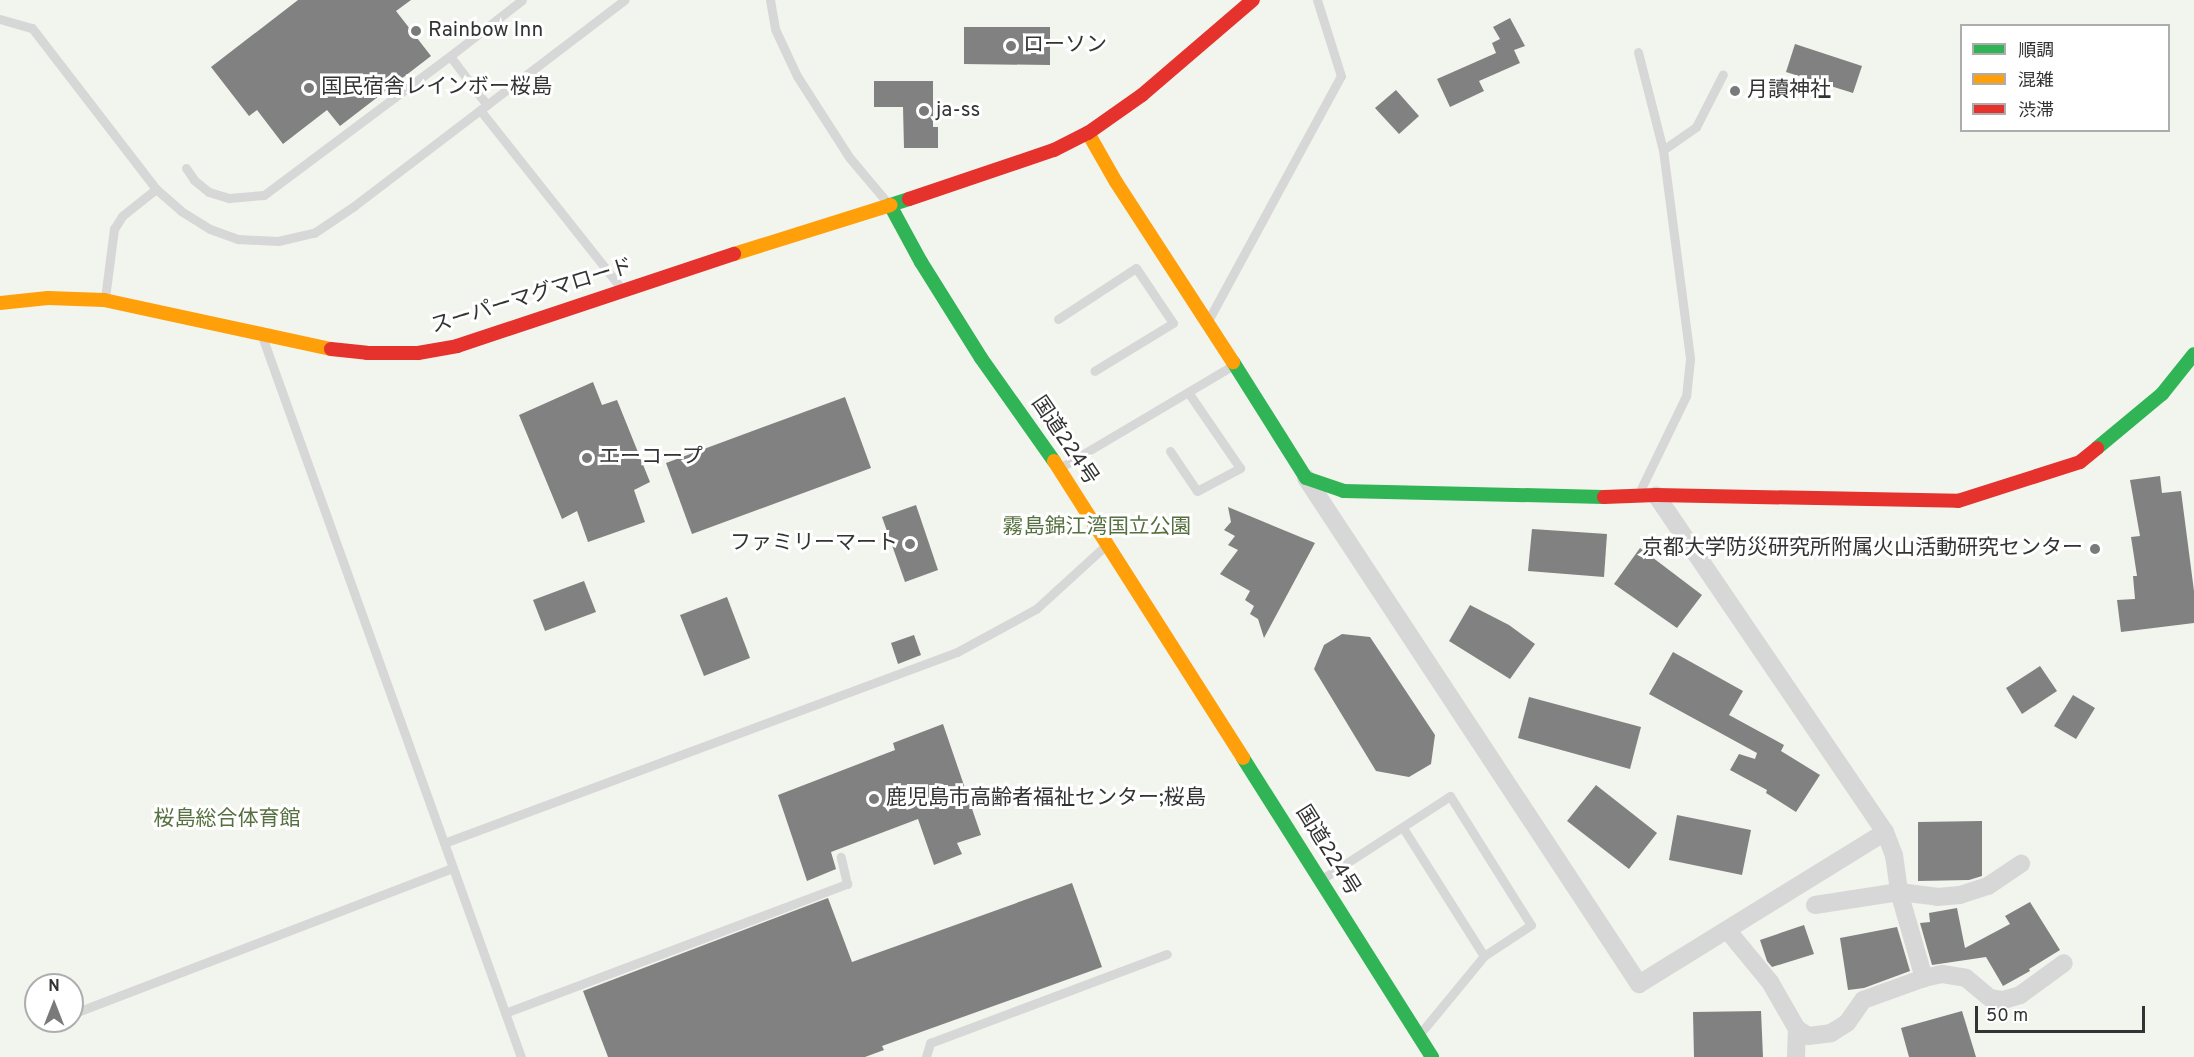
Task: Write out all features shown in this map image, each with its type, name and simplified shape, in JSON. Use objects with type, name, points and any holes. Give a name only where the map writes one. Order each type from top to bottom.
[{"type":"main road","points":[[890,205],[1054,150],[1088,133],[1142,95],[1253,0]]},
{"type":"main road","points":[[1088,133],[1116,182],[1306,478],[1343,491],[1584,498],[1656,495],[1958,501],[2080,462],[2162,394],[2194,354]]},
{"type":"main road","name":"スーパーマグマロード","points":[[0,303],[48,298],[104,300],[313,347],[367,353],[418,353],[457,346],[810,229],[890,205]]},
{"type":"main road","name":"国道224号","points":[[890,205],[921,262],[981,358],[1059,468],[1432,1057]]},
{"type":"street","points":[[1306,478],[1639,984],[1885,832]]},
{"type":"street","points":[[1656,495],[1885,832],[1894,855],[1899,892],[1924,978]]},
{"type":"street","points":[[1815,905],[1899,892],[1937,897],[1960,895],[1988,886],[2021,864]]},
{"type":"street","points":[[1728,931],[1770,982],[1797,1029],[1808,1036],[1831,1033],[1846,1023],[1863,1000],[1924,978],[1942,974],[1966,978],[1990,998],[2003,1000],[2020,995],[2064,963]]},
{"type":"street","points":[[1796,1057],[1797,1029]]},
{"type":"lane","points":[[186,168],[194,180],[209,192],[229,198],[264,195],[522,0]]},
{"type":"lane","points":[[0,19],[32,28],[156,189],[181,211],[210,230],[238,239],[278,242],[314,233],[354,206],[624,0]]},
{"type":"lane","points":[[770,0],[775,29],[797,76],[849,158],[890,205]]},
{"type":"lane","points":[[1208,322],[1341,76],[1317,0]]},
{"type":"lane","points":[[1637,495],[1686,396],[1690,359],[1663,150],[1638,52]]},
{"type":"lane","points":[[450,56],[483,107],[625,292]]},
{"type":"lane","points":[[1663,150],[1696,128],[1723,74]]},
{"type":"lane","points":[[104,300],[114,230],[122,216],[156,189]]},
{"type":"lane","points":[[1058,319],[1136,268],[1173,323],[1094,371]]},
{"type":"lane","points":[[261,334],[521,1057]]},
{"type":"lane","points":[[1059,468],[1234,364]]},
{"type":"lane","points":[[1170,451],[1197,491],[1240,468],[1188,392]]},
{"type":"lane","points":[[444,843],[957,652],[1036,609],[1107,544]]},
{"type":"lane","points":[[1320,880],[1450,796],[1531,925],[1484,956],[1418,1035]]},
{"type":"lane","points":[[1403,828],[1484,956]]},
{"type":"lane","points":[[505,1013],[847,884],[841,857]]},
{"type":"lane","points":[[84,1009],[453,868]]},
{"type":"lane","points":[[926,1057],[930,1043],[1167,954]]},
{"type":"green space","name":"霧島錦江湾国立公園","points":[[0,0],[2194,0],[2194,1057],[0,1057]]},
{"type":"building","name":"国民宿舎レインボー桜島","points":[[298,0],[411,0],[396,11],[431,56],[340,126],[327,110],[283,144],[257,110],[249,116],[211,67]]},
{"type":"building","points":[[1510,18],[1525,46],[1514,50],[1520,63],[1479,81],[1484,91],[1450,107],[1437,79],[1496,53],[1492,43],[1500,39],[1493,27]]},
{"type":"building","points":[[964,27],[1050,27],[1050,65],[964,64]]},
{"type":"building","points":[[1795,44],[1862,66],[1853,93],[1786,72]]},
{"type":"building","points":[[874,81],[933,81],[933,127],[938,127],[938,148],[904,148],[903,107],[874,107]]},
{"type":"building","points":[[1396,90],[1419,116],[1399,134],[1375,108]]},
{"type":"building","points":[[593,382],[602,405],[617,400],[650,482],[634,490],[645,522],[588,542],[577,511],[562,519],[519,415]]},
{"type":"building","points":[[845,397],[871,468],[692,534],[666,463]]},
{"type":"building","points":[[2160,476],[2162,493],[2181,491],[2194,591],[2194,623],[2121,632],[2117,600],[2135,599],[2133,576],[2137,576],[2131,537],[2140,536],[2130,480]]},
{"type":"building","name":"ファミリーマート","points":[[916,505],[938,570],[905,582],[882,517]]},
{"type":"building","points":[[1228,507],[1315,543],[1264,638],[1258,619],[1250,614],[1254,606],[1245,600],[1250,591],[1220,574],[1238,550],[1228,545],[1235,536],[1224,530],[1231,522]]},
{"type":"building","points":[[1532,529],[1607,534],[1604,577],[1528,571]]},
{"type":"building","points":[[1640,548],[1702,595],[1677,628],[1614,584]]},
{"type":"building","points":[[584,581],[596,612],[545,631],[533,600]]},
{"type":"building","points":[[727,597],[750,658],[704,676],[680,615]]},
{"type":"building","points":[[1470,605],[1509,625],[1535,644],[1510,679],[1449,641]]},
{"type":"building","points":[[1342,634],[1370,637],[1435,735],[1431,764],[1409,777],[1376,771],[1314,669],[1324,645]]},
{"type":"building","points":[[914,635],[921,655],[898,664],[891,643]]},
{"type":"building","points":[[1673,652],[1743,691],[1729,715],[1784,745],[1781,751],[1820,775],[1796,812],[1766,793],[1767,790],[1730,770],[1739,754],[1755,759],[1757,753],[1649,694]]},
{"type":"building","points":[[2040,666],[2057,691],[2022,714],[2006,688]]},
{"type":"building","points":[[2073,695],[2095,708],[2076,739],[2054,726]]},
{"type":"building","points":[[1529,697],[1641,727],[1630,769],[1518,738]]},
{"type":"building","name":"鹿児島市高齢者福祉センター;桜島","points":[[943,724],[981,835],[957,843],[962,854],[934,865],[918,819],[831,852],[836,869],[807,881],[778,795],[895,750],[893,743]]},
{"type":"building","points":[[1596,785],[1657,833],[1629,869],[1567,821]]},
{"type":"building","points":[[1677,815],[1751,830],[1742,875],[1669,860]]},
{"type":"building","points":[[1982,821],[1982,876],[1969,880],[1918,881],[1918,822]]},
{"type":"building","points":[[1072,883],[1102,967],[882,1046],[884,1050],[865,1057],[608,1057],[583,991],[828,898],[852,962]]},
{"type":"building","points":[[2030,902],[2060,950],[2029,969],[2030,971],[2003,986],[1986,957],[1932,965],[1920,923],[1930,922],[1929,913],[1957,908],[1965,948],[2010,924],[2005,916]]},
{"type":"building","points":[[1804,925],[1814,954],[1772,967],[1767,961],[1760,940]]},
{"type":"building","points":[[1897,927],[1910,971],[1864,988],[1848,990],[1840,938]]},
{"type":"building","points":[[1761,1011],[1763,1057],[1694,1057],[1693,1012]]},
{"type":"building","points":[[1962,1011],[1976,1057],[1909,1057],[1901,1028]]},
{"type":"traffic: fast","points":[[909,199],[890,205],[921,262],[981,358],[1054,461]]},
{"type":"traffic: fast","points":[[2097,448],[2162,394],[2194,354]]},
{"type":"traffic: fast","points":[[1233,362],[1306,478],[1343,491],[1604,497]]},
{"type":"traffic: fast","points":[[1243,758],[1432,1057]]},
{"type":"traffic: slow","points":[[1088,133],[1116,182],[1233,362]]},
{"type":"traffic: slow","points":[[734,254],[890,205]]},
{"type":"traffic: slow","points":[[0,303],[48,298],[104,300],[331,349]]},
{"type":"traffic: slow","points":[[1054,461],[1243,758]]},
{"type":"traffic: jam","points":[[909,199],[1054,150],[1088,133],[1142,95],[1253,0]]},
{"type":"traffic: jam","points":[[331,349],[367,353],[418,353],[457,346],[734,254]]},
{"type":"traffic: jam","points":[[1604,497],[1656,495],[1958,501],[2080,462],[2097,448]]},
{"type":"place","name":"Rainbow Inn","points":[[416,31]]},
{"type":"place","name":"ローソン","points":[[1011,46]]},
{"type":"place","name":"国民宿舎レインボー桜島","points":[[309,88]]},
{"type":"place","name":"月讀神社","points":[[1735,91]]},
{"type":"place","name":"ja-ss","points":[[924,111]]},
{"type":"place","name":"エーコープ","points":[[587,458]]},
{"type":"place","name":"ファミリーマート","points":[[910,544]]},
{"type":"place","name":"京都大学防災研究所附属火山活動研究センター","points":[[2095,549]]},
{"type":"place","name":"鹿児島市高齢者福祉センター;桜島","points":[[874,799]]},
{"type":"park label","name":"桜島総合体育館","points":[[227,820]]}]
